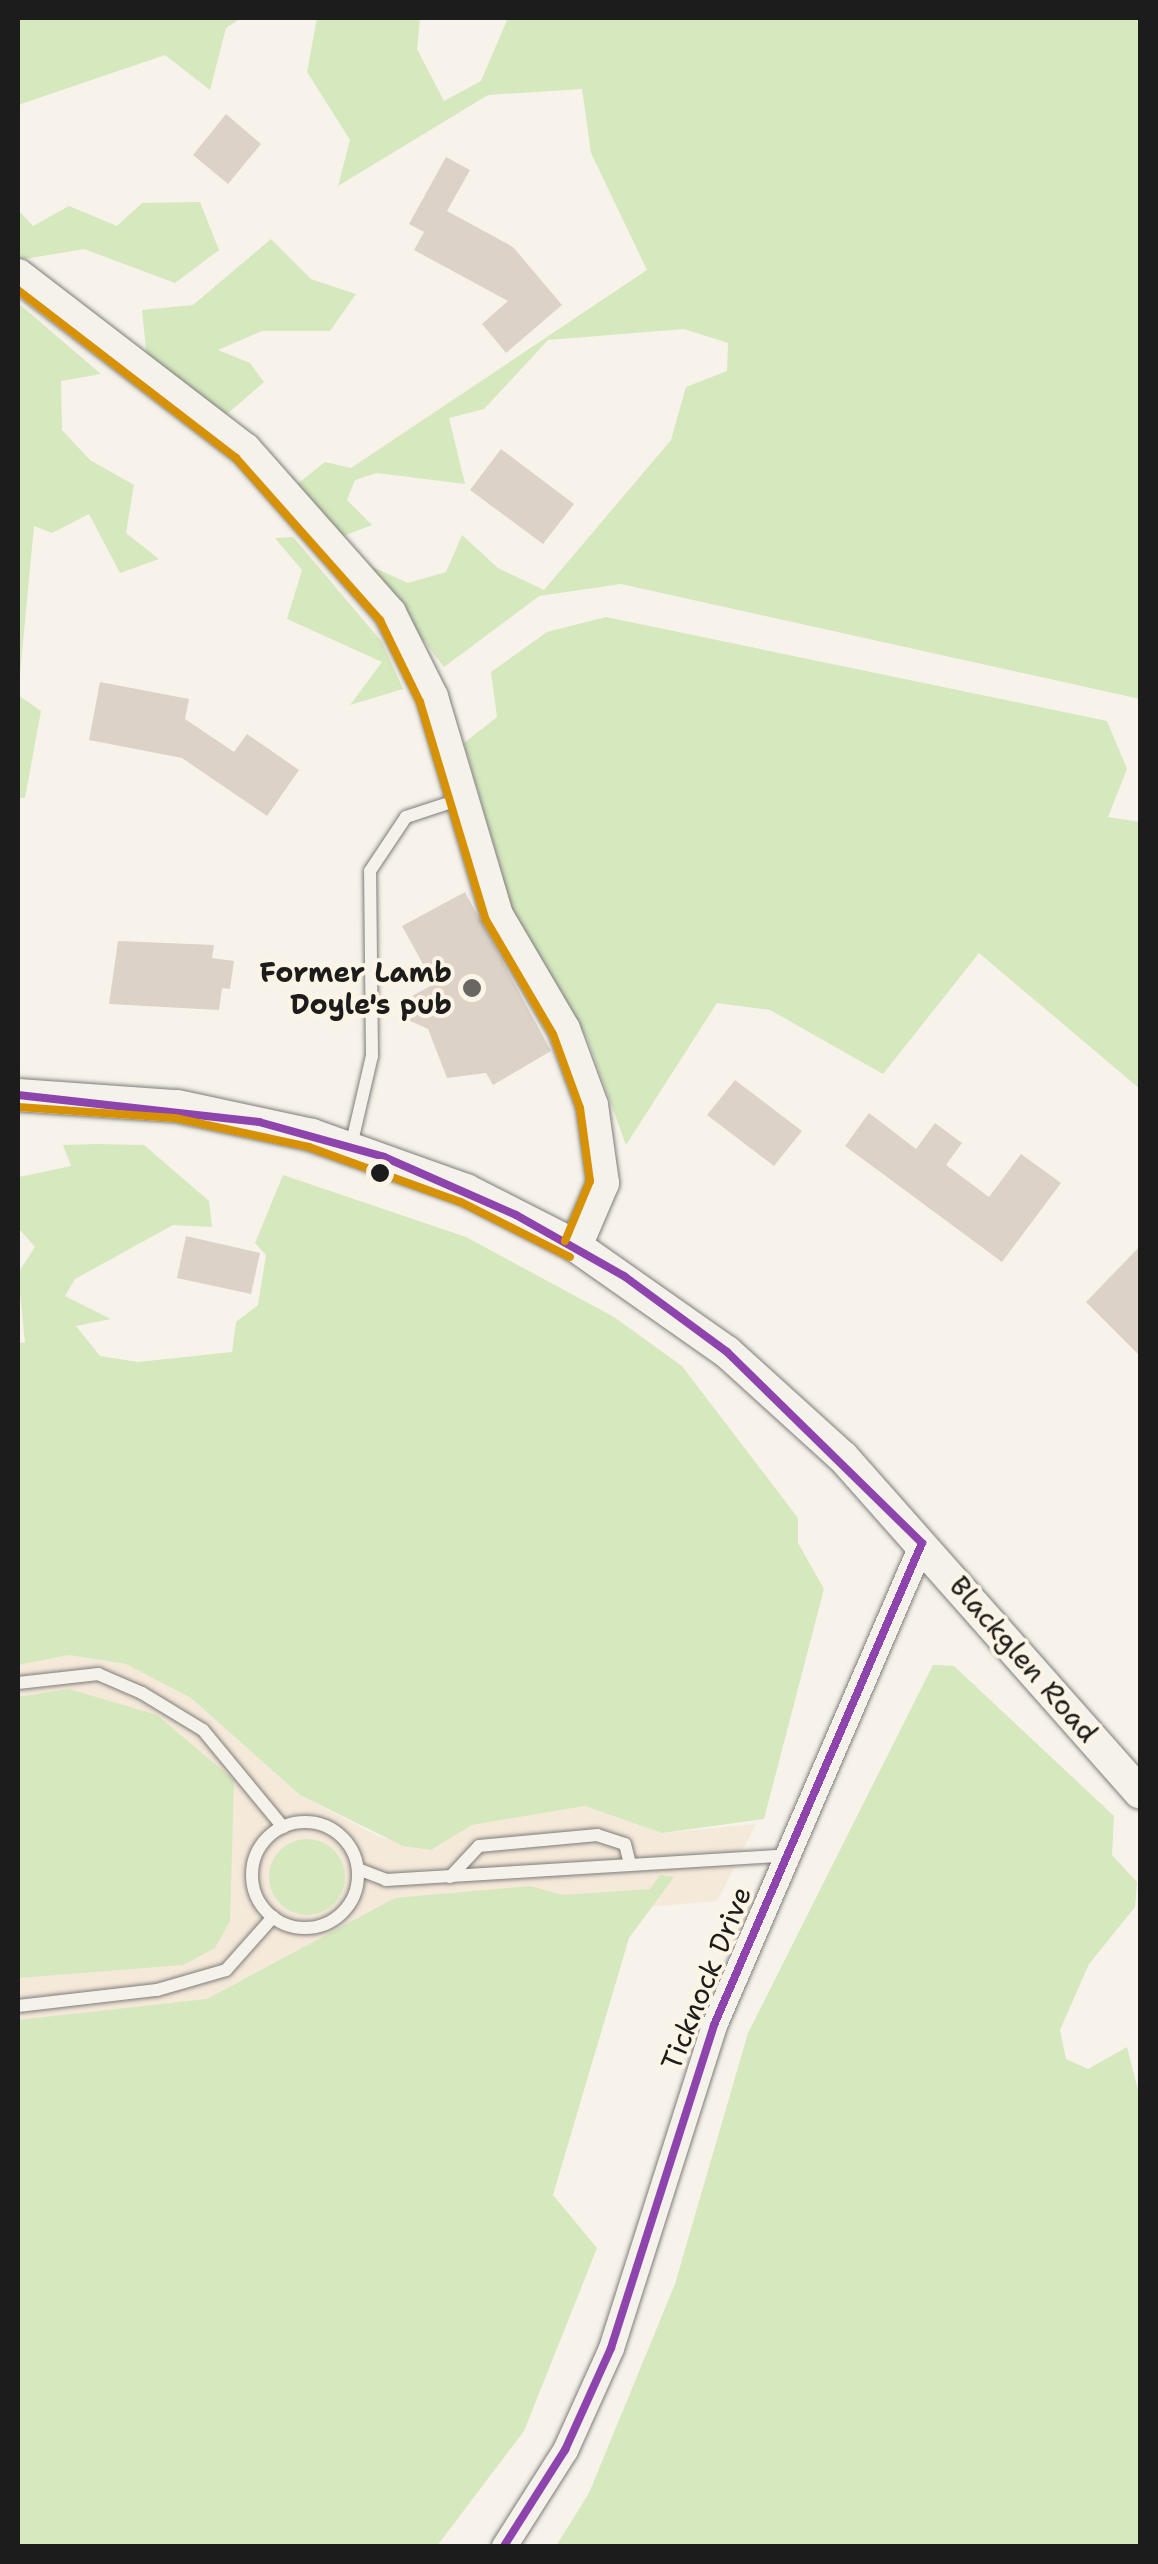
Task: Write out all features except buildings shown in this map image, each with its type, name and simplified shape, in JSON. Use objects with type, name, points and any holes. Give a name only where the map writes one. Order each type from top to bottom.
[{"type":"street","points":[[18,274],[245,448],[390,614],[432,696],[458,800],[497,915],[564,1028],[592,1105],[602,1182],[576,1246]]},
{"type":"street","name":"Blackglen Road","points":[[18,1095],[178,1106],[350,1146],[576,1246],[727,1352],[922,1542],[1140,1793]]},
{"type":"street","name":"Ticknock Drive","points":[[504,2546],[565,2450],[610,2348],[714,2026],[792,1854],[883,1618],[922,1542]]},
{"type":"lane","points":[[350,1146],[372,1056],[370,871],[406,817],[458,800]]},
{"type":"lane","points":[[18,1682],[98,1674],[142,1692],[203,1730],[283,1827],[331,1828],[358,1869],[386,1880],[792,1854]]},
{"type":"lane","points":[[283,1827],[252,1869],[272,1917],[306,1928],[339,1916],[358,1869]]},
{"type":"lane","points":[[450,1877],[479,1846],[598,1835],[625,1844],[630,1864]]},
{"type":"lane","points":[[18,2006],[157,1990],[226,1970],[272,1917]]},
{"type":"shaded area","points":[[69,1655],[126,1664],[191,1698],[300,1795],[378,1836],[431,1850],[472,1825],[585,1806],[662,1833],[756,1824],[717,1901],[406,1927],[169,2037],[18,2056],[18,1665]]},
{"type":"green space","points":[[18,18],[241,18],[226,28],[210,90],[165,55],[18,105]]},
{"type":"green space","points":[[317,18],[420,18],[417,49],[444,101],[481,81],[508,18],[1140,18],[1140,699],[621,584],[539,596],[444,667],[364,563],[408,583],[446,572],[462,535],[498,568],[544,590],[671,440],[686,387],[727,371],[728,343],[684,329],[548,340],[484,409],[449,418],[465,484],[377,473],[355,480],[347,500],[372,525],[341,537],[296,485],[325,462],[351,468],[647,270],[591,153],[582,89],[488,95],[338,186],[350,140],[307,72]]},
{"type":"green space","points":[[200,202],[219,250],[175,283],[84,249],[18,260],[18,210],[33,226],[69,206],[117,226],[142,203]]},
{"type":"green space","points":[[271,239],[311,279],[356,294],[330,331],[262,331],[218,350],[250,363],[264,382],[226,415],[147,359],[142,310],[193,305]]},
{"type":"green space","points":[[18,303],[101,374],[61,381],[62,430],[90,460],[134,485],[126,533],[159,559],[120,573],[89,514],[52,533],[34,526],[18,695]]},
{"type":"green space","points":[[293,537],[382,642],[403,689],[350,705],[382,662],[287,619],[302,570],[275,538]]},
{"type":"green space","points":[[606,617],[1107,721],[1127,769],[1108,817],[1140,822],[1140,1089],[979,953],[883,1074],[770,1010],[717,1003],[626,1145],[587,1038],[499,894],[503,876],[464,743],[497,717],[491,672],[547,632]]},
{"type":"green space","points":[[18,695],[41,711],[25,798],[18,798]]},
{"type":"green space","points":[[63,1145],[144,1145],[209,1201],[212,1227],[173,1225],[75,1279],[65,1296],[111,1319],[76,1326],[100,1356],[138,1362],[232,1352],[236,1322],[258,1305],[266,1255],[255,1243],[283,1175],[466,1237],[614,1317],[682,1366],[798,1518],[798,1543],[824,1589],[764,1819],[662,1833],[585,1806],[472,1825],[431,1850],[403,1846],[300,1795],[191,1698],[126,1664],[69,1655],[18,1665],[18,1342],[25,1343],[18,1273],[35,1247],[20,1230],[19,1177],[71,1166]]},
{"type":"green space","points":[[933,1665],[954,1666],[1114,1816],[1112,1855],[1137,1882],[1135,1907],[1089,1964],[1060,2030],[1066,2059],[1088,2069],[1127,2047],[1140,2098],[1140,2546],[556,2546],[589,2493],[675,2284],[748,2033]]},
{"type":"green space","points":[[69,1689],[157,1715],[234,1780],[230,1921],[215,1948],[183,1965],[18,1978],[18,1697]]},
{"type":"green space","points":[[307,1839],[334,1850],[345,1877],[334,1904],[307,1915],[280,1904],[269,1877],[280,1850]]},
{"type":"green space","points":[[660,1875],[674,1877],[629,1938],[553,2195],[597,2248],[524,2431],[437,2546],[18,2546],[18,2020],[207,1999],[395,1898],[530,1886],[562,1895],[650,1889]]},
{"type":"transit line","points":[[18,290],[236,458],[380,620],[420,702],[486,920],[553,1034],[580,1108],[590,1181],[565,1241]]},
{"type":"transit line","points":[[18,1095],[259,1122],[384,1157],[516,1215],[624,1276],[727,1352],[922,1543]]},
{"type":"transit line","points":[[18,1107],[175,1118],[309,1147],[461,1202],[570,1257]]},
{"type":"transit line","points":[[504,2546],[565,2450],[611,2348],[714,2025],[922,1543]]},
{"type":"place","name":"Former Lamb Doyle's pub","points":[[472,988]]}]
